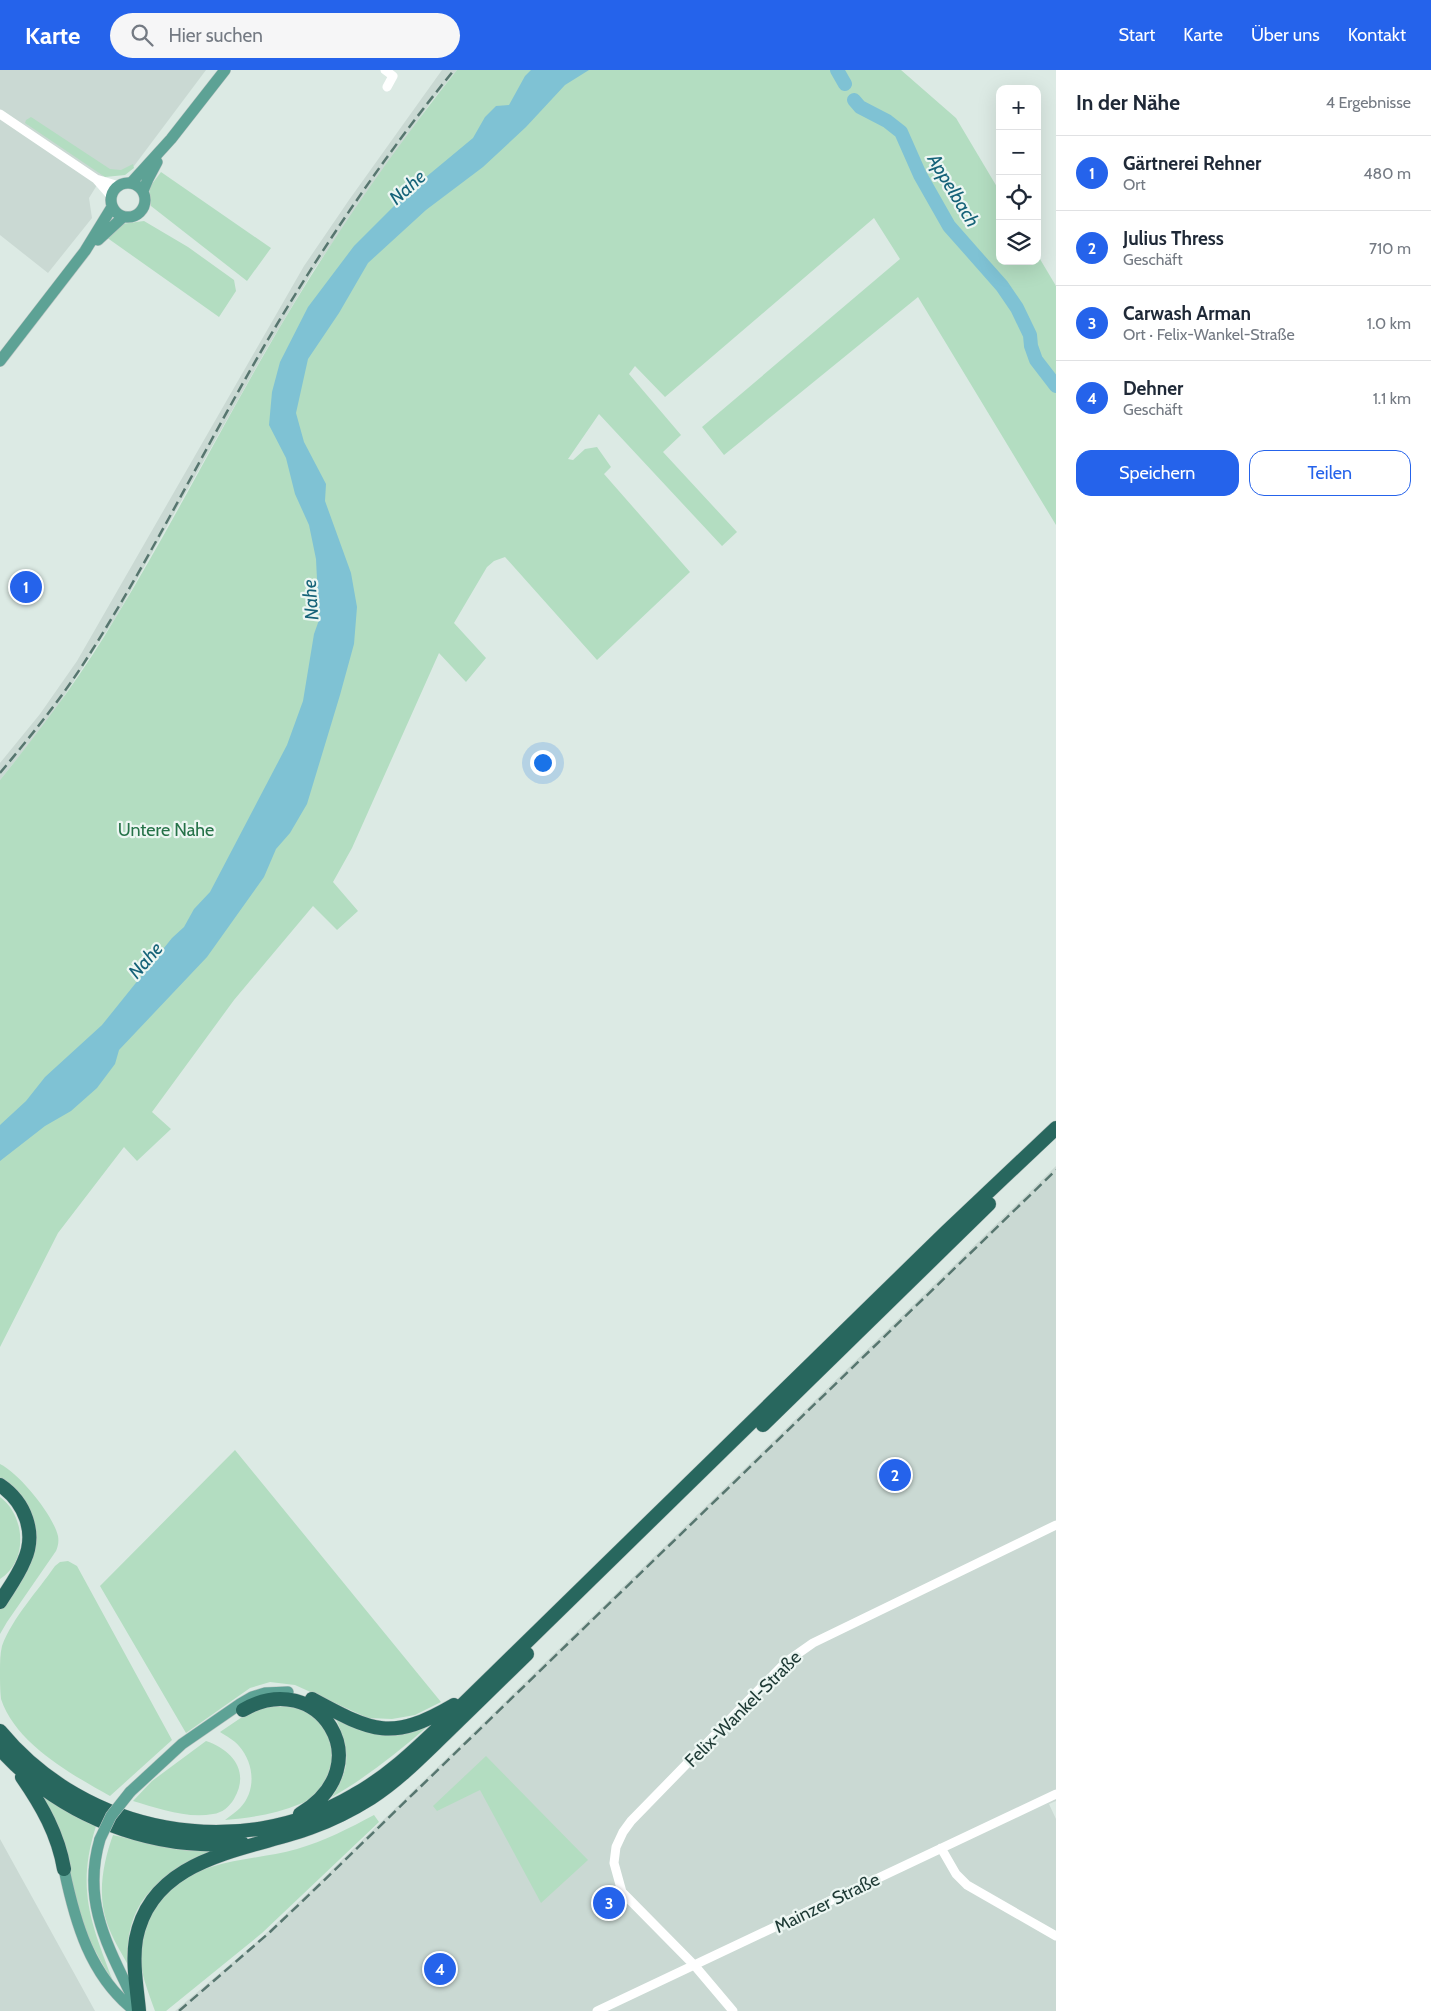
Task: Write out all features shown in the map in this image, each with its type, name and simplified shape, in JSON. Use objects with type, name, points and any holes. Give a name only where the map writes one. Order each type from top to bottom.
[{"type":"highway","points":[[0,1731],[26,1759],[53,1781],[99,1808],[132,1820],[166,1828],[198,1832],[240,1832],[281,1825],[326,1810],[354,1796],[381,1778],[412,1752],[945,1233],[1056,1128]]},
{"type":"highway","points":[[139,2011],[134,1959],[136,1941],[144,1914],[155,1898],[176,1876],[196,1864],[310,1828],[343,1814],[385,1788],[411,1767],[1056,1141]]},
{"type":"highway","points":[[0,1485],[19,1504],[28,1524],[29,1546],[22,1567],[0,1602]]},
{"type":"highway","points":[[0,1589],[11,1581],[22,1567]]},
{"type":"highway","points":[[288,1692],[311,1699],[362,1724],[388,1729],[406,1727],[423,1722],[470,1696]]},
{"type":"highway","points":[[243,1710],[257,1703],[272,1699],[297,1701],[319,1713],[329,1724],[336,1737],[339,1760],[336,1775],[329,1789],[311,1807],[281,1825]]},
{"type":"highway","points":[[0,1749],[35,1782],[69,1805],[106,1823],[138,1834],[171,1841],[206,1844],[240,1844],[275,1838]]},
{"type":"highway","points":[[10,1760],[51,1824],[64,1869]]},
{"type":"main road","points":[[0,361],[85,251],[119,186],[131,183],[171,139],[225,70]]},
{"type":"main road","points":[[143,191],[171,139]]},
{"type":"main road","points":[[112,202],[117,214],[123,217],[136,216],[143,210],[146,201],[143,191],[131,183]]},
{"type":"main road","points":[[85,251],[123,217]]},
{"type":"main road","points":[[139,2011],[104,1936],[96,1909],[93,1888],[94,1868],[100,1839],[111,1816],[130,1792],[182,1744],[252,1697],[266,1693],[288,1692]]},
{"type":"main road","points":[[146,1776],[243,1710]]},
{"type":"main road","points":[[64,1869],[73,1911],[86,1947],[107,1983],[135,2011]]},
{"type":"street","points":[[385,70],[393,76],[387,87]]},
{"type":"street","points":[[0,114],[96,179],[119,186]]},
{"type":"street","points":[[96,179],[112,202]]},
{"type":"street","name":"Felix-Wankel-Straße","points":[[734,2011],[695,1966],[622,1892],[614,1863],[616,1847],[624,1832],[632,1821],[786,1662],[807,1646],[1056,1525]]},
{"type":"street","name":"Mainzer Straße","points":[[597,2011],[1056,1794]]},
{"type":"street","points":[[942,1848],[956,1874],[967,1885],[1056,1936]]},
{"type":"shaded area","points":[[0,70],[206,70],[134,166],[102,177],[89,198],[92,218],[48,273],[0,235]]},
{"type":"shaded area","points":[[442,70],[457,70],[431,102],[313,271],[266,350],[116,617],[49,719],[0,780],[0,763],[40,714],[77,661],[304,266]]},
{"type":"shaded area","points":[[1056,1166],[1056,1801],[1049,1804],[1056,1819],[1056,2011],[175,2011],[261,1938],[309,1892]]},
{"type":"shaded area","points":[[0,1839],[95,2011],[0,2011]]},
{"type":"green space","name":"Untere Nahe","points":[[457,70],[901,70],[956,118],[996,185],[996,265],[1041,265],[1041,261],[1056,286],[1056,525],[918,297],[724,455],[702,427],[900,259],[874,218],[665,397],[635,366],[629,374],[681,435],[663,452],[737,532],[722,546],[599,414],[568,459],[573,460],[585,449],[597,447],[611,467],[604,474],[690,572],[597,660],[505,557],[494,561],[487,567],[454,623],[486,658],[466,682],[439,653],[352,848],[333,882],[358,911],[337,930],[313,906],[234,1000],[152,1112],[171,1129],[137,1161],[124,1147],[58,1233],[0,1347],[0,780],[61,701],[103,639],[155,551],[287,314],[356,207]]},
{"type":"green space","points":[[31,117],[110,169],[121,170],[133,164],[134,168],[125,175],[105,177],[25,123]]},
{"type":"green space","points":[[161,172],[271,248],[247,281],[151,206],[149,188]]},
{"type":"green space","points":[[144,221],[188,247],[234,280],[236,291],[219,317],[106,237],[121,224]]},
{"type":"green space","points":[[235,1450],[441,1702],[415,1715],[392,1719],[368,1718],[295,1685],[270,1682],[250,1688],[186,1733],[100,1586]]},
{"type":"green space","points":[[0,1464],[26,1486],[43,1507],[55,1527],[58,1536],[58,1546],[0,1634],[0,1609],[35,1542],[0,1480]]},
{"type":"green space","points":[[0,1497],[15,1515],[19,1526],[20,1538],[16,1561],[0,1579]]},
{"type":"green space","points":[[68,1561],[77,1566],[172,1740],[110,1796],[62,1768],[32,1744],[8,1715],[1,1699],[0,1655],[7,1635],[12,1625],[55,1566],[60,1562]]},
{"type":"green space","points":[[273,1706],[300,1709],[313,1716],[322,1725],[328,1736],[331,1749],[328,1775],[322,1787],[309,1801],[272,1813],[225,1820],[238,1810],[245,1801],[249,1793],[252,1777],[248,1760],[244,1753],[235,1742],[220,1732],[248,1713]]},
{"type":"green space","points":[[336,1719],[359,1729],[381,1734],[403,1733],[427,1727],[381,1764],[332,1797],[343,1777],[346,1759],[344,1740]]},
{"type":"green space","points":[[206,1741],[216,1745],[231,1756],[239,1771],[238,1789],[230,1805],[216,1813],[193,1815],[172,1812],[133,1801],[152,1781]]},
{"type":"green space","points":[[486,1756],[588,1860],[541,1903],[480,1790],[437,1811],[433,1806]]},
{"type":"green space","points":[[36,1790],[76,1817],[96,1826],[90,1848],[87,1887],[93,1923],[113,1981],[88,1936],[68,1888]]},
{"type":"green space","points":[[374,1815],[379,1822],[262,1933],[166,2011],[155,2011],[146,1987],[140,1961],[140,1944],[148,1918],[156,1906],[175,1886],[186,1878],[211,1867],[307,1846],[337,1834]]},
{"type":"green space","points":[[113,1835],[179,1850],[220,1851],[175,1872],[151,1891],[141,1903],[134,1917],[128,1938],[128,1965],[109,1929],[102,1901],[102,1879],[106,1856]]},
{"type":"water","points":[[531,70],[589,70],[565,85],[526,127],[483,167],[426,210],[368,263],[339,313],[308,359],[296,413],[304,442],[326,484],[325,501],[351,573],[357,607],[354,644],[307,804],[290,833],[276,849],[264,877],[207,957],[119,1050],[115,1064],[97,1088],[71,1111],[45,1126],[0,1161],[0,1125],[26,1101],[45,1077],[102,1025],[172,938],[184,927],[194,909],[210,892],[287,745],[303,701],[314,634],[319,620],[316,559],[309,525],[295,494],[286,458],[269,425],[272,392],[280,362],[308,307],[354,246],[408,192],[473,138],[485,117],[496,106],[509,105],[525,76]]},
{"type":"waterway","name":"Appelbach","points":[[837,70],[845,84]]},
{"type":"waterway","name":"Appelbach","points":[[854,100],[860,107],[887,121],[901,132],[920,175],[949,226],[1002,286],[1017,308],[1030,335],[1031,346],[1036,360],[1056,386]]},
{"type":"railway","points":[[0,773],[63,694],[82,666],[130,588],[263,348],[307,276],[353,205],[402,136],[454,70]]},
{"type":"railway","points":[[179,2011],[270,1932],[311,1893],[1056,1170]]},
{"type":"place","name":"Gärtnerei Rehner","points":[[26,587]]},
{"type":"place","name":"Julius Thress","points":[[895,1475]]},
{"type":"place","name":"Carwash Arman","points":[[609,1903]]},
{"type":"place","name":"Dehner","points":[[440,1969]]},
{"type":"water label","name":"Nahe","points":[[407,187]]},
{"type":"water label","name":"Nahe","points":[[310,600]]},
{"type":"water label","name":"Nahe","points":[[145,960]]}]
